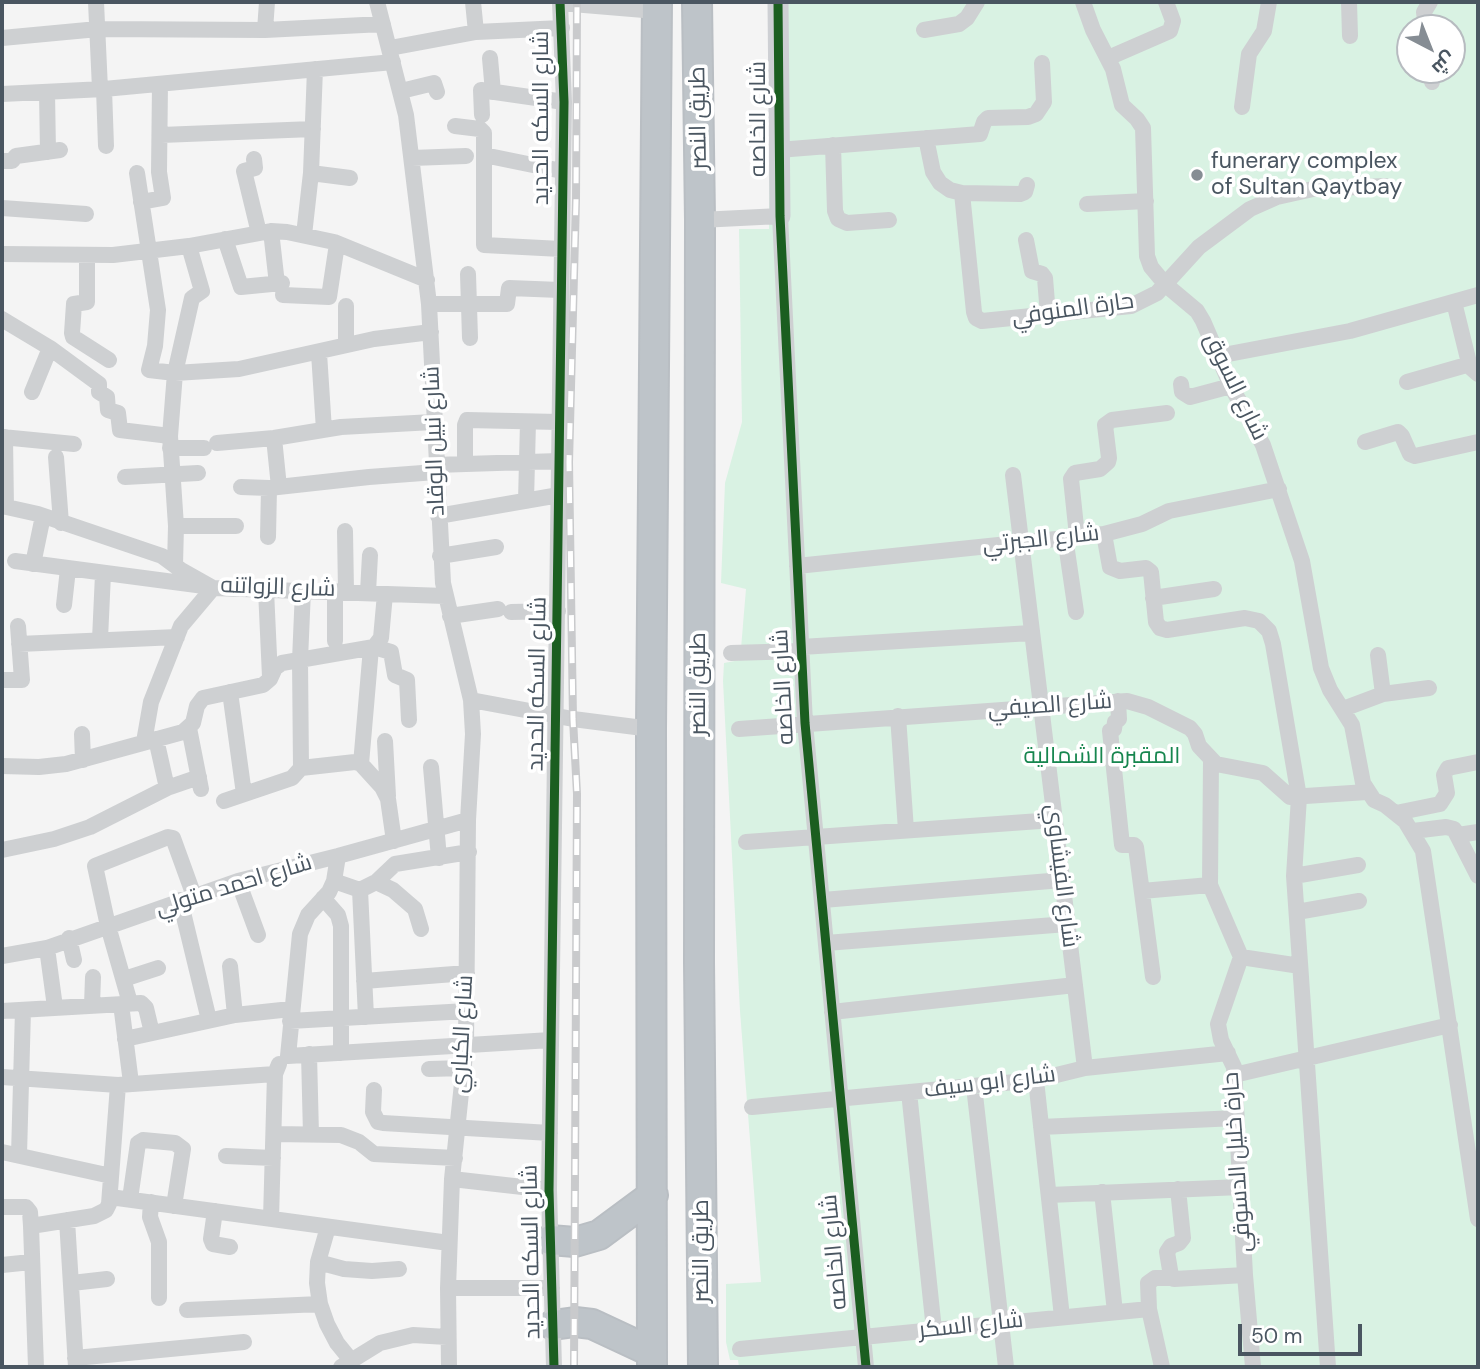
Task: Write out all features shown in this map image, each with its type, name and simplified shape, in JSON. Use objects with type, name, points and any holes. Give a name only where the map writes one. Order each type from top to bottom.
[{"type":"highway","name":"طريق النصر","points":[[697,2],[700,220],[699,962],[703,1367]]},
{"type":"highway","name":"طريق النصر","points":[[652,1360],[651,729],[657,6]]},
{"type":"highway","points":[[652,983],[667,992],[684,988],[695,975],[699,962]]},
{"type":"highway","points":[[653,1063],[657,1047],[669,1036],[686,1034],[701,1043]]},
{"type":"highway","points":[[550,1240],[575,1242],[593,1238],[605,1232],[653,1195]]},
{"type":"highway","points":[[553,1325],[575,1322],[592,1324],[652,1360]]},
{"type":"street","points":[[96,2],[106,146]]},
{"type":"street","points":[[265,30],[267,2]]},
{"type":"street","name":"شارع نبيل الوقاد","points":[[377,2],[401,91],[412,158],[429,304],[440,556],[445,596],[471,700]]},
{"type":"street","points":[[473,2],[476,32]]},
{"type":"street","points":[[560,2],[657,6]]},
{"type":"street","name":"شارع السكه الحديد","points":[[554,1367],[549,1190],[564,102],[560,2]]},
{"type":"street","name":"شارع الخاصه","points":[[778,2],[780,216],[805,723],[866,1367]]},
{"type":"street","points":[[924,30],[959,24],[967,18],[977,2]]},
{"type":"street","name":"شارع السوق","points":[[1083,2],[1093,30],[1108,58],[1122,105],[1143,128],[1147,256],[1151,267],[1166,285],[1197,312],[1231,386],[1263,445],[1302,561],[1321,668],[1355,734],[1367,792]]},
{"type":"street","points":[[1108,58],[1170,31],[1173,21],[1166,2]]},
{"type":"street","points":[[1242,107],[1249,54],[1264,31],[1269,2]]},
{"type":"street","points":[[1349,2],[1350,36]]},
{"type":"street","points":[[2,38],[98,29],[265,30],[383,24]]},
{"type":"street","points":[[2,94],[102,89],[315,69],[391,55],[476,32],[562,27]]},
{"type":"street","points":[[491,58],[493,92]]},
{"type":"street","points":[[778,150],[980,134],[988,118],[1028,117],[1036,114],[1044,102],[1042,63]]},
{"type":"street","points":[[304,235],[311,173],[315,69]]},
{"type":"street","points":[[401,91],[434,83],[437,92]]},
{"type":"street","points":[[141,202],[163,198],[159,172],[160,84]]},
{"type":"street","points":[[482,115],[481,90],[564,102]]},
{"type":"street","points":[[2,161],[12,161],[16,156],[54,151],[47,92]]},
{"type":"street","points":[[455,126],[483,131],[484,245],[561,249]]},
{"type":"street","points":[[161,135],[313,129]]},
{"type":"street","points":[[926,138],[933,172],[940,183],[950,190],[962,193],[1020,194],[1025,192],[1027,185]]},
{"type":"street","points":[[832,145],[835,211],[838,219],[847,223],[890,220]]},
{"type":"street","points":[[484,155],[562,171]]},
{"type":"street","points":[[412,158],[466,156]]},
{"type":"street","points":[[254,159],[255,168],[244,171],[281,287]]},
{"type":"street","points":[[137,173],[158,310],[155,346],[149,370],[175,373],[239,369],[393,335],[430,332]]},
{"type":"street","points":[[311,173],[350,178]]},
{"type":"street","name":"حارة المنوفي","points":[[962,193],[976,318],[982,321],[1130,306],[1149,299],[1166,285],[1199,247],[1250,209],[1277,197],[1313,189],[1385,186]]},
{"type":"street","points":[[1087,204],[1146,201]]},
{"type":"street","points":[[2,208],[86,214]]},
{"type":"street","points":[[700,220],[780,216]]},
{"type":"street","points":[[2,254],[87,255],[150,251],[265,232],[304,235],[337,244],[427,280]]},
{"type":"street","points":[[225,239],[241,287],[281,287],[329,297],[337,244]]},
{"type":"street","points":[[1026,240],[1031,269],[1045,278],[1048,315]]},
{"type":"street","points":[[175,565],[171,528],[170,442],[175,373],[192,298],[202,291],[189,246]]},
{"type":"street","points":[[87,255],[87,300],[85,303],[74,304],[73,337],[109,360]]},
{"type":"street","points":[[468,274],[470,338]]},
{"type":"street","points":[[429,304],[507,304],[509,288],[560,290]]},
{"type":"street","points":[[1218,356],[1350,331],[1478,295]]},
{"type":"street","points":[[1407,382],[1474,369],[1454,302]]},
{"type":"street","points":[[346,306],[346,345]]},
{"type":"street","points":[[2,318],[50,348],[100,385],[99,392],[107,397],[108,410],[118,413],[120,430],[170,442],[211,445],[324,430],[433,422]]},
{"type":"street","points":[[32,392],[50,348]]},
{"type":"street","points":[[318,353],[324,430]]},
{"type":"street","points":[[1181,384],[1182,392],[1191,397],[1231,386]]},
{"type":"street","points":[[1076,612],[1071,537],[1071,479],[1075,473],[1100,469],[1108,462],[1105,425],[1112,420],[1167,413]]},
{"type":"street","points":[[465,464],[467,421],[559,422]]},
{"type":"street","points":[[526,501],[528,422]]},
{"type":"street","points":[[1365,442],[1398,432],[1410,454],[1415,456],[1478,442]]},
{"type":"street","points":[[4,507],[3,437],[74,444]]},
{"type":"street","points":[[268,537],[274,488],[274,438]]},
{"type":"street","points":[[56,457],[61,523]]},
{"type":"street","points":[[241,487],[274,488],[465,464],[559,461]]},
{"type":"street","points":[[125,477],[198,473]]},
{"type":"street","name":"شارع الفيشاوي","points":[[1013,475],[1085,1068]]},
{"type":"street","name":"شارع الجبرتي","points":[[797,566],[1104,534],[1142,524],[1169,512],[1279,489]]},
{"type":"street","points":[[438,516],[559,495]]},
{"type":"street","name":"شارع الزواتنه","points":[[4,507],[43,516],[162,556],[213,587],[445,596]]},
{"type":"street","points":[[33,564],[43,516]]},
{"type":"street","points":[[171,528],[236,526]]},
{"type":"street","points":[[335,641],[345,531]]},
{"type":"street","points":[[1104,534],[1110,567],[1120,571],[1149,569],[1156,622],[1164,629],[1245,618],[1259,621],[1269,631],[1298,797],[1294,876],[1328,1367]]},
{"type":"street","points":[[440,556],[496,547]]},
{"type":"street","points":[[368,592],[370,555]]},
{"type":"street","points":[[15,561],[213,587]]},
{"type":"street","points":[[64,605],[68,569]]},
{"type":"street","points":[[100,639],[103,574]]},
{"type":"street","points":[[167,788],[150,740],[151,702],[177,637],[190,614],[213,587]]},
{"type":"street","points":[[1153,598],[1214,589]]},
{"type":"street","points":[[266,590],[270,679]]},
{"type":"street","points":[[301,768],[300,660],[303,590]]},
{"type":"street","points":[[362,764],[373,647],[381,638],[385,594]]},
{"type":"street","points":[[450,616],[505,610],[558,611]]},
{"type":"street","points":[[2,680],[22,680],[18,626]]},
{"type":"street","points":[[730,653],[1031,633]]},
{"type":"street","points":[[19,644],[177,637]]},
{"type":"street","points":[[2,850],[54,839],[90,827],[167,788],[200,783],[190,729],[200,701],[263,685],[278,665],[373,647],[391,652],[395,675],[407,680],[410,720]]},
{"type":"street","points":[[1378,655],[1384,694]]},
{"type":"street","points":[[1343,709],[1384,694],[1429,688]]},
{"type":"street","points":[[230,692],[244,794]]},
{"type":"street","points":[[471,700],[557,716],[651,729]]},
{"type":"street","name":"شارع الكباري","points":[[449,1367],[447,1337],[452,1179],[466,1045],[468,820],[473,734],[471,700]]},
{"type":"street","points":[[1118,701],[1119,719],[1110,731],[1122,845],[1136,847],[1153,977]]},
{"type":"street","name":"شارع الصيفي","points":[[739,729],[1118,701],[1141,704],[1190,729],[1195,734],[1197,744],[1210,760]]},
{"type":"street","points":[[898,716],[906,830]]},
{"type":"street","points":[[2,766],[39,767],[83,760],[190,729]]},
{"type":"street","points":[[82,734],[83,760]]},
{"type":"street","points":[[385,741],[388,799],[394,841]]},
{"type":"street","points":[[1300,965],[1241,957],[1210,885],[1210,760],[1223,766],[1263,773],[1286,795],[1298,797],[1367,792],[1374,800],[1396,813],[1413,831],[1426,861],[1477,1208]]},
{"type":"street","points":[[224,802],[292,778],[301,768],[355,762],[362,764],[382,787],[388,799]]},
{"type":"street","points":[[1396,813],[1440,804],[1447,793],[1444,775],[1448,768],[1478,762]]},
{"type":"street","points":[[431,767],[439,858]]},
{"type":"street","name":"شارع احمد متولي","points":[[2,956],[47,948],[238,881],[468,820]]},
{"type":"street","points":[[746,842],[1054,820]]},
{"type":"street","points":[[1413,831],[1449,827],[1454,829],[1478,876]]},
{"type":"street","points":[[1458,835],[1478,832]]},
{"type":"street","points":[[31,1226],[101,1214],[109,1204],[124,1084],[125,1003],[124,979],[108,926],[95,866],[168,837],[176,841],[209,1020]]},
{"type":"street","points":[[334,881],[360,890],[376,882],[395,864],[469,852]]},
{"type":"street","points":[[288,1056],[300,934],[308,915],[329,892],[334,881],[338,856]]},
{"type":"street","points":[[1294,876],[1358,865]]},
{"type":"street","points":[[823,900],[1062,880]]},
{"type":"street","points":[[238,881],[258,935]]},
{"type":"street","points":[[376,882],[393,890],[415,909],[421,929]]},
{"type":"street","points":[[1142,891],[1210,885]]},
{"type":"street","points":[[360,890],[366,1017]]},
{"type":"street","points":[[323,898],[338,915],[341,926],[341,1053]]},
{"type":"street","points":[[1297,912],[1359,901]]},
{"type":"street","points":[[827,943],[1067,924]]},
{"type":"street","points":[[69,939],[74,960]]},
{"type":"street","points":[[47,948],[55,1007]]},
{"type":"street","name":"حارة خليل الدسوقي","points":[[1241,957],[1218,1024],[1221,1040],[1234,1068],[1245,1275],[1253,1367]]},
{"type":"street","points":[[230,965],[235,1015]]},
{"type":"street","points":[[124,979],[158,968]]},
{"type":"street","points":[[364,981],[467,973]]},
{"type":"street","points":[[92,1005],[93,977]]},
{"type":"street","points":[[832,1012],[1075,985]]},
{"type":"street","points":[[2,1011],[125,1003],[145,1005],[152,1033]]},
{"type":"street","points":[[19,1155],[23,1010]]},
{"type":"street","points":[[125,1039],[235,1015],[341,1018],[467,1011]]},
{"type":"street","points":[[1234,1075],[1450,1025]]},
{"type":"street","points":[[271,1219],[275,1074],[280,1063],[288,1056],[551,1040]]},
{"type":"street","name":"شارع ابو سيف","points":[[752,1107],[1036,1080],[1085,1068],[1228,1053]]},
{"type":"street","points":[[309,1054],[312,1135]]},
{"type":"street","points":[[429,1069],[464,1068]]},
{"type":"street","points":[[2,1077],[124,1084],[275,1074]]},
{"type":"street","points":[[1036,1080],[1062,1317]]},
{"type":"street","points":[[974,1086],[1006,1367]]},
{"type":"street","points":[[374,1090],[373,1112],[378,1122],[550,1133]]},
{"type":"street","points":[[909,1092],[934,1330]]},
{"type":"street","points":[[1041,1127],[1236,1118]]},
{"type":"street","points":[[274,1134],[351,1138],[374,1154],[455,1158]]},
{"type":"street","points":[[130,1199],[138,1143],[144,1140],[175,1143],[183,1149],[174,1206]]},
{"type":"street","points":[[2,1152],[111,1176]]},
{"type":"street","points":[[226,1156],[273,1157]]},
{"type":"street","points":[[452,1179],[549,1190]]},
{"type":"street","points":[[1049,1195],[1241,1187]]},
{"type":"street","points":[[1172,1278],[1167,1252],[1171,1245],[1184,1238],[1178,1189]]},
{"type":"street","points":[[1102,1192],[1115,1312]]},
{"type":"street","points":[[110,1197],[449,1243]]},
{"type":"street","points":[[151,1202],[150,1217],[159,1242],[159,1298]]},
{"type":"street","points":[[2,1207],[26,1207],[30,1212],[36,1367]]},
{"type":"street","points":[[215,1211],[211,1239],[213,1244],[230,1247]]},
{"type":"street","points":[[67,1220],[76,1363],[244,1342]]},
{"type":"street","points":[[328,1227],[318,1262],[317,1283],[327,1324],[346,1363],[380,1343],[413,1335],[447,1337]]},
{"type":"street","points":[[2,1265],[31,1262]]},
{"type":"street","points":[[318,1262],[358,1270],[399,1269]]},
{"type":"street","points":[[1162,1367],[1149,1309],[1148,1283],[1155,1278],[1245,1275]]},
{"type":"street","points":[[72,1283],[107,1279]]},
{"type":"street","points":[[448,1288],[552,1288]]},
{"type":"street","points":[[187,1310],[320,1304]]},
{"type":"street","name":"شارع السكر","points":[[740,1349],[1149,1309]]},
{"type":"green space","name":"المقبرة الشمالية","points":[[770,2],[1478,2],[1478,1367],[739,1367],[738,1360],[730,1360],[726,1342],[726,1284],[761,1282],[740,1011],[723,681],[724,663],[740,660],[746,589],[721,583],[725,483],[742,422],[739,229],[769,229]]},
{"type":"railway","points":[[574,1367],[577,794],[573,719],[569,462],[576,200],[577,2]]},
{"type":"cycle path","points":[[554,1367],[549,1190],[564,102],[560,2]]},
{"type":"cycle path","points":[[778,2],[780,216],[805,723],[866,1367]]},
{"type":"place","name":"funerary complex of Sultan Qaytbay","points":[[1197,175]]}]
